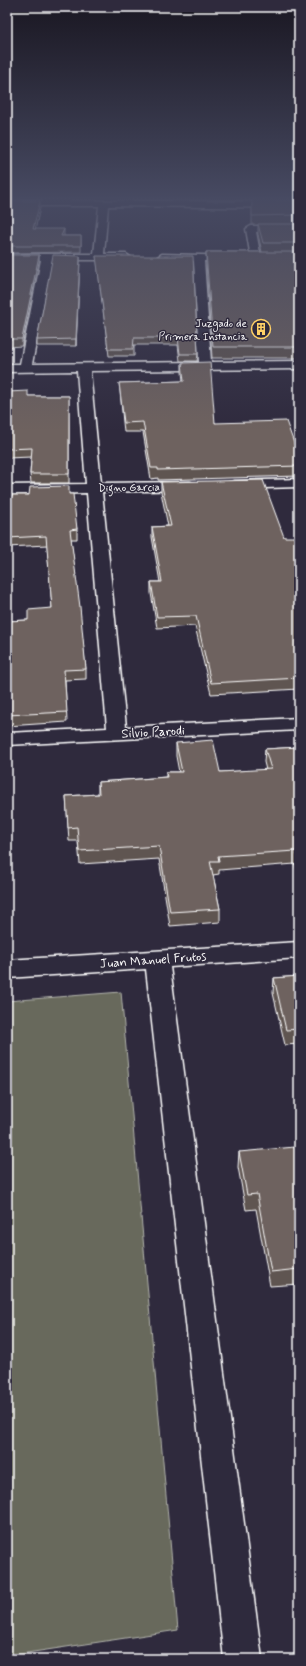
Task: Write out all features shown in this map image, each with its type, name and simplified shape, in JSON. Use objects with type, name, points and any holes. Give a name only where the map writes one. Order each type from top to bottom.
[{"type":"street","points":[[25,368],[44,276]]},
{"type":"street","points":[[200,276],[205,367]]},
{"type":"street","points":[[7,368],[230,367],[245,365],[299,365]]},
{"type":"street","points":[[82,367],[117,733]]},
{"type":"street","points":[[230,367],[236,371],[244,373],[299,373]]},
{"type":"street","points":[[220,485],[299,483]]},
{"type":"street","name":"Digno Garcia","points":[[7,490],[204,486]]},
{"type":"street","name":"Silvio Parodi","points":[[7,739],[299,724]]},
{"type":"street","name":"Juan Manuel Frutos","points":[[7,969],[299,950]]},
{"type":"street","points":[[157,959],[243,1659]]},
{"type":"green space","points":[[121,992],[178,1630],[7,1656],[7,1001]]},
{"type":"building","points":[[7,276],[35,276],[22,339],[7,339]]},
{"type":"building","points":[[49,276],[79,276],[76,339],[37,340]]},
{"type":"building","points":[[99,276],[194,276],[198,354],[180,354],[178,338],[134,338],[133,349],[108,349]]},
{"type":"building","points":[[208,276],[299,276],[299,347],[213,347]]},
{"type":"building","points":[[210,362],[215,423],[286,421],[299,457],[299,466],[158,470],[158,468],[151,468],[143,422],[124,423],[119,383],[184,381],[182,363]]},
{"type":"building","points":[[28,391],[28,396],[69,396],[69,474],[30,474],[32,448],[7,449],[7,392]]},
{"type":"building","points":[[263,480],[284,537],[296,537],[299,545],[299,678],[211,683],[196,616],[157,617],[151,582],[162,582],[152,527],[171,526],[161,482]]},
{"type":"building","points":[[69,486],[69,494],[73,494],[77,529],[70,530],[86,669],[64,670],[67,712],[7,715],[7,621],[28,620],[28,610],[52,608],[46,536],[7,538],[7,495],[29,495],[30,487]]},
{"type":"building","points":[[213,740],[220,772],[271,769],[265,749],[299,747],[299,862],[296,851],[218,856],[219,861],[210,861],[220,909],[170,912],[159,846],[79,851],[77,827],[68,828],[66,796],[99,794],[98,782],[167,777],[166,772],[182,772],[176,743]]},
{"type":"building","points":[[299,976],[299,1029],[286,1030],[274,978]]},
{"type":"building","points":[[295,1147],[299,1163],[299,1269],[271,1272],[257,1194],[247,1195],[239,1152]]},
{"type":"place","name":"Juzgado de Primera Instancia","points":[[261,329]]}]
